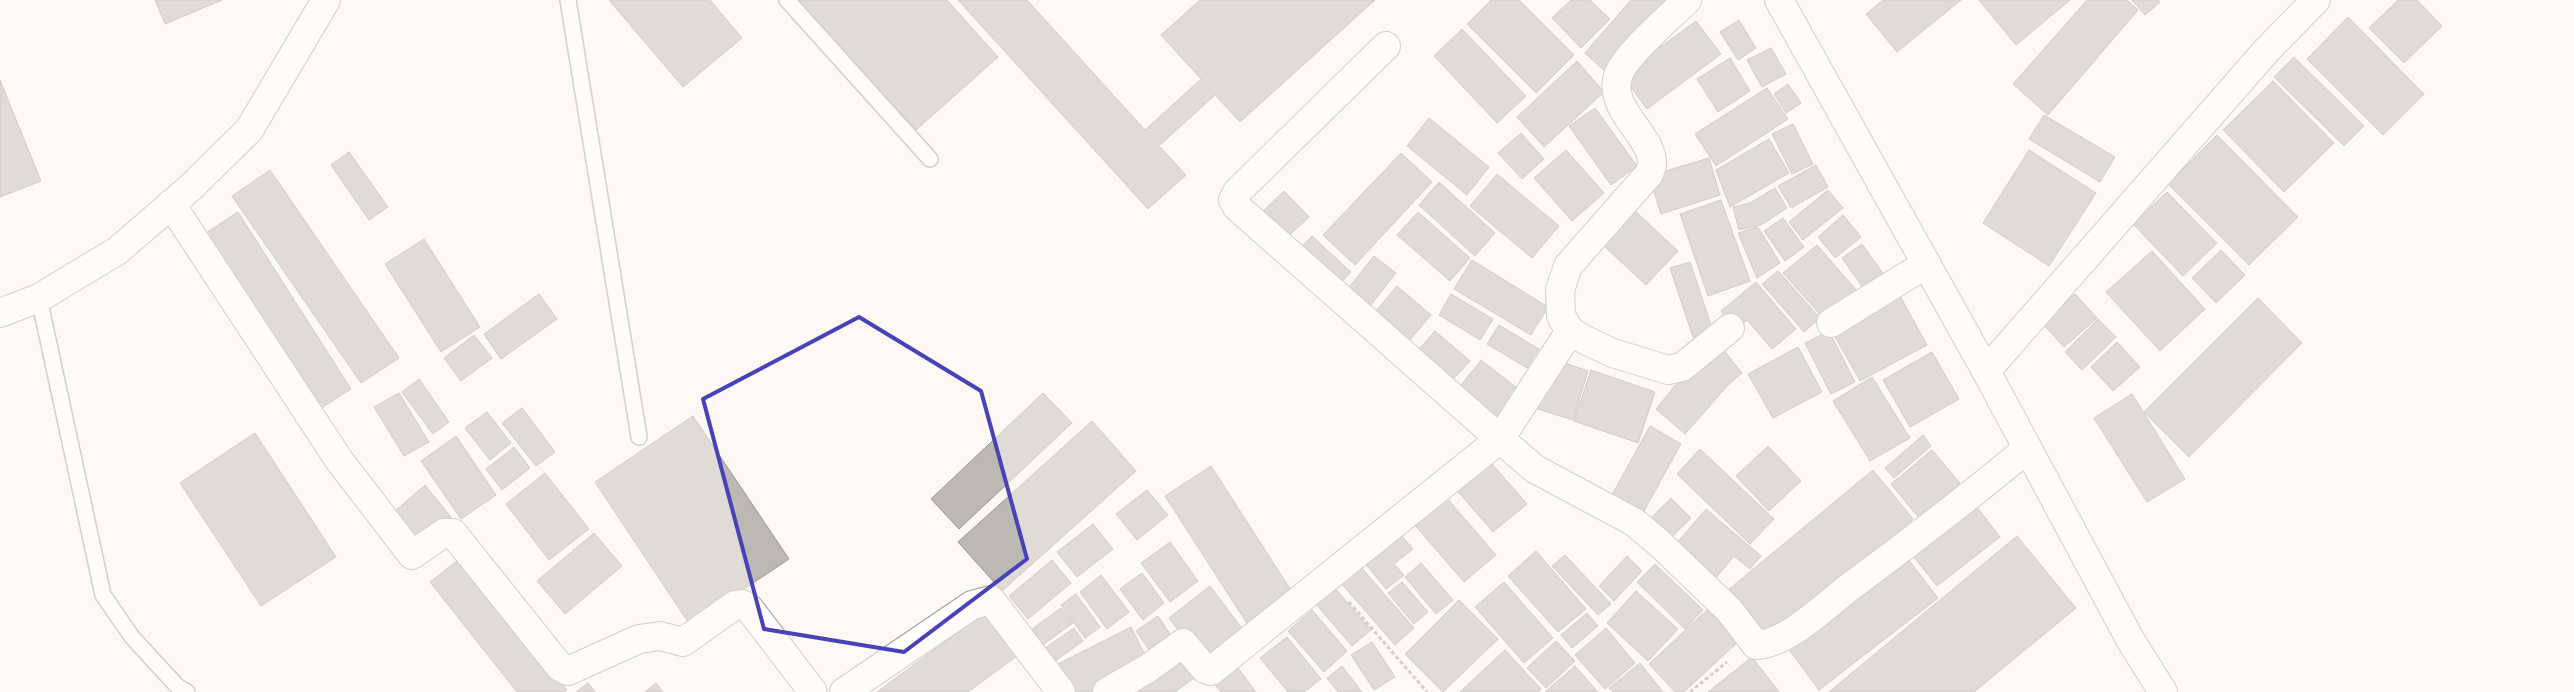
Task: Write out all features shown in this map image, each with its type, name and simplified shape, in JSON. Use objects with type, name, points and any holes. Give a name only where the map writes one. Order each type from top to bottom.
[{"type":"street","points":[[0,313],[40,298],[117,251],[171,204],[249,130],[326,0]]},
{"type":"street","points":[[1687,0],[1624,64],[1616,82],[1622,107],[1650,151],[1652,163],[1649,174],[1568,266],[1560,290],[1561,316],[1570,331],[1613,353],[1658,369],[1668,370],[1682,367],[1730,328]]},
{"type":"street","points":[[1779,0],[1986,371],[2131,641],[2162,692]]},
{"type":"street","points":[[1986,371],[2267,50],[2316,0]]},
{"type":"street","points":[[1386,46],[1237,192],[1233,200],[1237,206],[1309,272],[1535,469],[1634,522],[1659,543],[1729,610],[1756,646],[1768,645],[1796,628],[1951,512],[2027,449]]},
{"type":"street","points":[[171,204],[339,460],[412,555],[444,533],[453,533],[560,667],[568,671],[639,639],[660,636],[683,642],[735,605],[742,604],[749,608],[813,692]]},
{"type":"street","points":[[1831,323],[1926,264]]},
{"type":"street","points":[[1107,692],[1147,669],[1183,643],[1205,669],[1211,671],[1500,439],[1570,331]]},
{"type":"street","points":[[844,692],[972,605],[991,600],[1061,692]]},
{"type":"lane","points":[[568,0],[638,437]]},
{"type":"lane","points":[[787,0],[930,159]]},
{"type":"lane","points":[[40,298],[103,595],[132,636],[178,687],[187,692]]},
{"type":"path","points":[[1329,578],[1427,692]]},
{"type":"path","points":[[1690,692],[1717,668],[1756,646]]},
{"type":"highlighted area","points":[[859,317],[981,391],[1027,559],[904,652],[764,629],[703,399]]},
{"type":"building","points":[[155,0],[222,0],[165,24]]},
{"type":"building","points":[[609,0],[710,0],[742,38],[683,87]]},
{"type":"building","points":[[797,0],[947,0],[998,57],[916,130]]},
{"type":"building","points":[[958,0],[1027,0],[1145,130],[1201,79],[1161,35],[1200,0],[1375,0],[1240,122],[1215,95],[1159,146],[1186,175],[1148,209]]},
{"type":"building","points":[[1491,0],[1519,0],[1574,55],[1536,93],[1467,24]]},
{"type":"building","points":[[1571,0],[1590,0],[1610,19],[1581,48],[1552,18]]},
{"type":"building","points":[[1631,0],[1665,0],[1669,3],[1608,74],[1585,53]]},
{"type":"building","points":[[1883,0],[1961,0],[1897,52],[1866,14]]},
{"type":"building","points":[[1979,0],[2070,0],[2016,45]]},
{"type":"building","points":[[2087,0],[2127,0],[2138,10],[2048,115],[2013,84]]},
{"type":"building","points":[[2132,0],[2158,0],[2160,2],[2145,15]]},
{"type":"building","points":[[2398,0],[2417,0],[2442,26],[2404,63],[2369,28]]},
{"type":"building","points":[[2348,17],[2424,94],[2383,135],[2307,59]]},
{"type":"building","points":[[1739,20],[1756,48],[1738,60],[1720,32]]},
{"type":"building","points":[[1696,21],[1721,54],[1647,109],[1622,75]]},
{"type":"building","points":[[1462,29],[1526,96],[1497,123],[1434,56]]},
{"type":"building","points":[[1771,48],[1786,74],[1762,87],[1747,60]]},
{"type":"building","points":[[2294,57],[2364,126],[2344,146],[2274,77]]},
{"type":"building","points":[[1730,58],[1750,91],[1718,112],[1697,79]]},
{"type":"building","points":[[1577,61],[1604,92],[1544,147],[1517,117]]},
{"type":"building","points":[[0,80],[41,181],[0,197]]},
{"type":"building","points":[[2273,81],[2334,143],[2284,192],[2223,130]]},
{"type":"building","points":[[1788,84],[1801,103],[1786,113],[1774,94]]},
{"type":"building","points":[[1767,88],[1788,119],[1716,166],[1695,134]]},
{"type":"building","points":[[1595,108],[1637,166],[1611,185],[1569,126]]},
{"type":"building","points":[[2044,115],[2115,157],[2100,182],[2029,139]]},
{"type":"building","points":[[1429,118],[1489,167],[1467,195],[1407,146]]},
{"type":"building","points":[[1793,124],[1813,164],[1792,174],[1772,134]]},
{"type":"building","points":[[1521,133],[1544,159],[1522,179],[1498,153]]},
{"type":"building","points":[[2217,135],[2298,217],[2249,265],[2168,184]]},
{"type":"building","points":[[1769,139],[1789,173],[1730,207],[1716,170]]},
{"type":"building","points":[[1566,150],[1604,193],[1572,221],[1534,178]]},
{"type":"building","points":[[2029,150],[2096,193],[2049,266],[1983,223]]},
{"type":"building","points":[[349,152],[388,207],[369,220],[331,165]]},
{"type":"building","points":[[1401,153],[1432,182],[1355,265],[1323,235]]},
{"type":"building","points":[[1709,158],[1720,195],[1661,214],[1649,176]]},
{"type":"building","points":[[1816,165],[1828,187],[1791,208],[1778,186]]},
{"type":"building","points":[[270,170],[399,358],[361,383],[232,196]]},
{"type":"building","points":[[1497,174],[1559,226],[1532,258],[1470,206]]},
{"type":"building","points":[[1439,182],[1495,233],[1475,256],[1419,205]]},
{"type":"building","points":[[1775,188],[1787,208],[1761,225],[1739,230],[1733,207],[1750,203]]},
{"type":"building","points":[[1828,190],[1843,208],[1803,240],[1789,222]]},
{"type":"building","points":[[1284,191],[1309,217],[1282,242],[1258,216]]},
{"type":"building","points":[[2167,192],[2217,243],[2183,276],[2133,224]]},
{"type":"building","points":[[1721,200],[1750,281],[1708,296],[1680,214]]},
{"type":"building","points":[[1635,211],[1678,251],[1646,285],[1603,245]]},
{"type":"building","points":[[238,212],[351,389],[315,412],[203,235]]},
{"type":"building","points":[[1418,212],[1470,258],[1450,281],[1397,235]]},
{"type":"building","points":[[1843,215],[1861,237],[1835,258],[1818,237]]},
{"type":"building","points":[[1783,218],[1804,247],[1785,261],[1764,231]]},
{"type":"building","points":[[1758,227],[1780,263],[1757,278],[1738,233]]},
{"type":"building","points":[[1312,236],[1351,272],[1334,290],[1295,254]]},
{"type":"building","points":[[424,239],[480,327],[441,352],[385,264]]},
{"type":"building","points":[[1862,244],[1890,283],[1870,298],[1842,258]]},
{"type":"building","points":[[1817,245],[1857,291],[1825,320],[1783,273]]},
{"type":"building","points":[[2221,250],[2245,275],[2216,303],[2192,278]]},
{"type":"building","points":[[2152,251],[2205,309],[2160,351],[2106,292]]},
{"type":"building","points":[[1374,256],[1396,273],[1363,315],[1341,297]]},
{"type":"building","points":[[1472,260],[1548,307],[1531,335],[1454,289]]},
{"type":"building","points":[[1690,262],[1713,331],[1693,337],[1670,268]]},
{"type":"building","points":[[1778,271],[1820,318],[1804,332],[1762,284]]},
{"type":"building","points":[[1756,282],[1796,329],[1772,349],[1747,320],[1736,329],[1721,311]]},
{"type":"building","points":[[1397,286],[1431,315],[1403,348],[1369,319]]},
{"type":"building","points":[[539,294],[557,319],[501,359],[484,334]]},
{"type":"building","points":[[1451,294],[1493,319],[1480,340],[1439,315]]},
{"type":"building","points":[[2075,294],[2097,318],[2064,347],[2042,323]]},
{"type":"building","points":[[1900,296],[1927,345],[1860,381],[1833,333]]},
{"type":"building","points":[[2258,298],[2302,343],[2189,457],[2144,412]]},
{"type":"building","points":[[2098,319],[2116,337],[2082,370],[2065,352]]},
{"type":"building","points":[[1499,325],[1539,349],[1527,368],[1487,344]]},
{"type":"building","points":[[1435,331],[1470,361],[1449,384],[1416,353]]},
{"type":"building","points":[[1829,331],[1855,382],[1831,394],[1805,343]]},
{"type":"building","points":[[474,335],[492,358],[461,381],[444,358]]},
{"type":"building","points":[[1717,342],[1742,373],[1728,385],[1685,434],[1656,409],[1699,356]]},
{"type":"building","points":[[2117,342],[2140,367],[2113,391],[2091,367]]},
{"type":"building","points":[[1798,347],[1822,392],[1773,418],[1748,374]]},
{"type":"building","points":[[1932,352],[1959,399],[1910,427],[1883,380]]},
{"type":"building","points":[[1553,359],[1588,371],[1573,420],[1538,409]]},
{"type":"building","points":[[1481,360],[1522,392],[1495,426],[1454,394]]},
{"type":"building","points":[[1591,370],[1655,392],[1638,443],[1574,421]]},
{"type":"building","points":[[1872,377],[1910,438],[1870,461],[1833,401]]},
{"type":"building","points":[[419,379],[449,422],[433,434],[402,392]]},
{"type":"building","points":[[399,393],[429,442],[404,456],[374,407]]},
{"type":"building","points":[[1043,393],[1072,423],[959,529],[931,499]]},
{"type":"building","points":[[2132,394],[2185,479],[2147,502],[2094,418]]},
{"type":"building","points":[[522,408],[555,452],[536,466],[502,423]]},
{"type":"building","points":[[487,412],[511,443],[490,460],[465,428]]},
{"type":"building","points":[[693,416],[789,559],[690,625],[595,482]]},
{"type":"building","points":[[1092,421],[1136,471],[1002,591],[958,542]]},
{"type":"building","points":[[1650,426],[1681,444],[1639,520],[1608,502]]},
{"type":"building","points":[[255,433],[336,557],[261,606],[180,483]]},
{"type":"building","points":[[1923,435],[1931,446],[1894,478],[1885,468]]},
{"type":"building","points":[[456,436],[496,495],[461,519],[421,461]]},
{"type":"building","points":[[1768,446],[1801,481],[1769,511],[1736,476]]},
{"type":"building","points":[[514,447],[530,468],[502,490],[486,469]]},
{"type":"building","points":[[1700,449],[1774,519],[1750,544],[1677,474]]},
{"type":"building","points":[[1932,450],[1960,483],[1919,518],[1891,484]]},
{"type":"building","points":[[1486,457],[1527,504],[1493,532],[1453,486]]},
{"type":"building","points":[[1211,466],[1296,598],[1250,628],[1165,496]]},
{"type":"building","points":[[1873,470],[1913,519],[1769,639],[1728,590]]},
{"type":"building","points":[[545,473],[589,529],[549,560],[506,504]]},
{"type":"building","points":[[425,485],[451,517],[412,549],[387,518]]},
{"type":"building","points":[[1147,490],[1168,515],[1137,540],[1116,514]]},
{"type":"building","points":[[1445,496],[1496,555],[1464,582],[1413,523]]},
{"type":"building","points":[[1671,498],[1691,518],[1666,543],[1646,523]]},
{"type":"building","points":[[1977,507],[2000,537],[1937,586],[1913,556]]},
{"type":"building","points":[[1706,509],[1761,556],[1750,569],[1734,556],[1710,585],[1670,551]]},
{"type":"building","points":[[1093,524],[1113,549],[1077,577],[1057,552]]},
{"type":"building","points":[[594,533],[622,566],[565,614],[537,581]]},
{"type":"building","points":[[1399,533],[1413,549],[1394,564],[1404,575],[1386,589],[1364,562]]},
{"type":"building","points":[[2017,536],[2076,608],[1974,692],[1829,692]]},
{"type":"building","points":[[1170,542],[1198,581],[1170,602],[1141,563]]},
{"type":"building","points":[[1536,551],[1586,609],[1558,632],[1508,576]]},
{"type":"building","points":[[1565,555],[1611,604],[1598,615],[1552,566]]},
{"type":"building","points":[[1905,555],[1938,598],[1819,690],[1787,647]]},
{"type":"building","points":[[1627,556],[1642,571],[1614,601],[1599,586]]},
{"type":"building","points":[[462,557],[567,690],[565,692],[517,692],[430,582]]},
{"type":"building","points":[[1052,560],[1071,583],[1028,619],[1009,596]]},
{"type":"building","points":[[1421,563],[1453,600],[1436,614],[1405,577]]},
{"type":"building","points":[[1655,564],[1703,610],[1685,629],[1637,582]]},
{"type":"building","points":[[1359,565],[1414,628],[1395,645],[1340,582]]},
{"type":"building","points":[[1142,573],[1164,603],[1143,620],[1120,589]]},
{"type":"building","points":[[1101,575],[1129,612],[1107,629],[1080,592]]},
{"type":"building","points":[[1402,582],[1428,612],[1414,624],[1388,593]]},
{"type":"building","points":[[1504,582],[1553,638],[1524,663],[1475,607]]},
{"type":"building","points":[[1210,586],[1247,635],[1206,666],[1169,618]]},
{"type":"building","points":[[1334,587],[1371,630],[1352,646],[1315,603]]},
{"type":"building","points":[[1636,591],[1678,629],[1648,661],[1607,623]]},
{"type":"building","points":[[1076,594],[1100,627],[1085,638],[1061,605]]},
{"type":"building","points":[[1459,600],[1498,639],[1443,692],[1405,654]]},
{"type":"building","points":[[992,607],[1025,650],[968,692],[877,692]]},
{"type":"building","points":[[1061,608],[1073,623],[1040,647],[1028,632]]},
{"type":"building","points":[[1709,608],[1739,641],[1684,692],[1675,692],[1649,664]]},
{"type":"building","points":[[1312,610],[1347,651],[1324,672],[1288,631]]},
{"type":"building","points":[[1587,613],[1598,626],[1572,648],[1561,635]]},
{"type":"building","points":[[1158,616],[1176,643],[1155,658],[1136,631]]},
{"type":"building","points":[[1131,627],[1150,665],[1099,692],[1073,692],[1058,664]]},
{"type":"building","points":[[1074,628],[1083,641],[1051,664],[1041,651]]},
{"type":"building","points":[[1606,628],[1635,663],[1605,689],[1575,655]]},
{"type":"building","points":[[1287,637],[1321,679],[1304,692],[1288,692],[1260,658]]},
{"type":"building","points":[[1556,641],[1575,661],[1546,688],[1527,668]]},
{"type":"building","points":[[1372,642],[1395,677],[1374,690],[1351,655]]},
{"type":"building","points":[[1183,646],[1202,672],[1175,692],[1140,692],[1133,683]]},
{"type":"building","points":[[1505,650],[1541,689],[1538,692],[1460,692]]},
{"type":"building","points":[[1752,657],[1779,692],[1708,692]]},
{"type":"building","points":[[1640,663],[1663,692],[1613,692],[1609,688]]},
{"type":"building","points":[[1342,666],[1362,692],[1338,692],[1327,678]]},
{"type":"building","points":[[1575,666],[1598,692],[1545,692]]},
{"type":"building","points":[[1238,668],[1256,692],[1221,692],[1215,685]]},
{"type":"building","points":[[588,683],[595,692],[576,692]]},
{"type":"building","points":[[656,683],[663,692],[645,692]]}]
